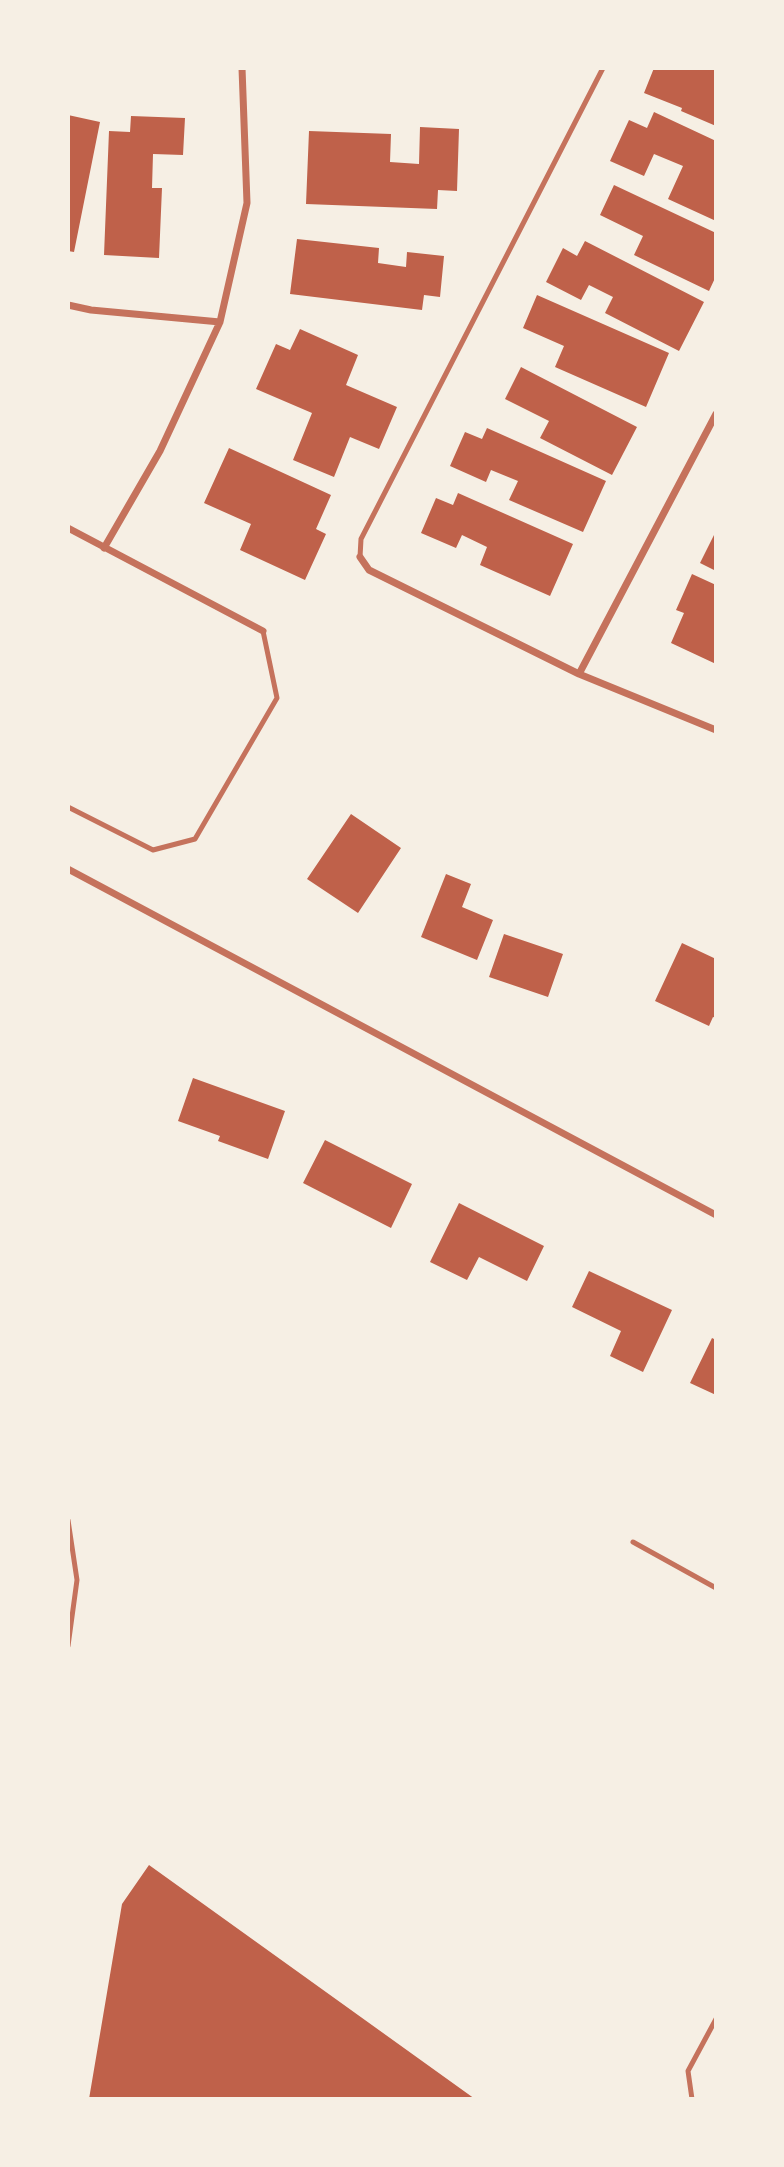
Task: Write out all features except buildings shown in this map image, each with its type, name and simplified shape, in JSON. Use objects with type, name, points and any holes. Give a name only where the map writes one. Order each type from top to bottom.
[{"type":"street","points":[[104,548],[160,451],[220,322],[247,203],[242,68]]},
{"type":"street","points":[[68,305],[91,310],[220,322]]},
{"type":"street","points":[[579,674],[716,414]]},
{"type":"street","points":[[68,528],[263,631]]},
{"type":"street","points":[[360,557],[369,570],[579,674],[716,730]]},
{"type":"street","points":[[68,869],[716,1215]]},
{"type":"lane","points":[[360,557],[361,539],[603,68]]},
{"type":"lane","points":[[68,807],[153,850],[195,839],[278,698],[263,631]]},
{"type":"lane","points":[[68,1520],[77,1580],[68,1646]]},
{"type":"lane","points":[[633,1542],[716,1588]]},
{"type":"lane","points":[[692,2099],[688,2071],[716,2019]]}]
